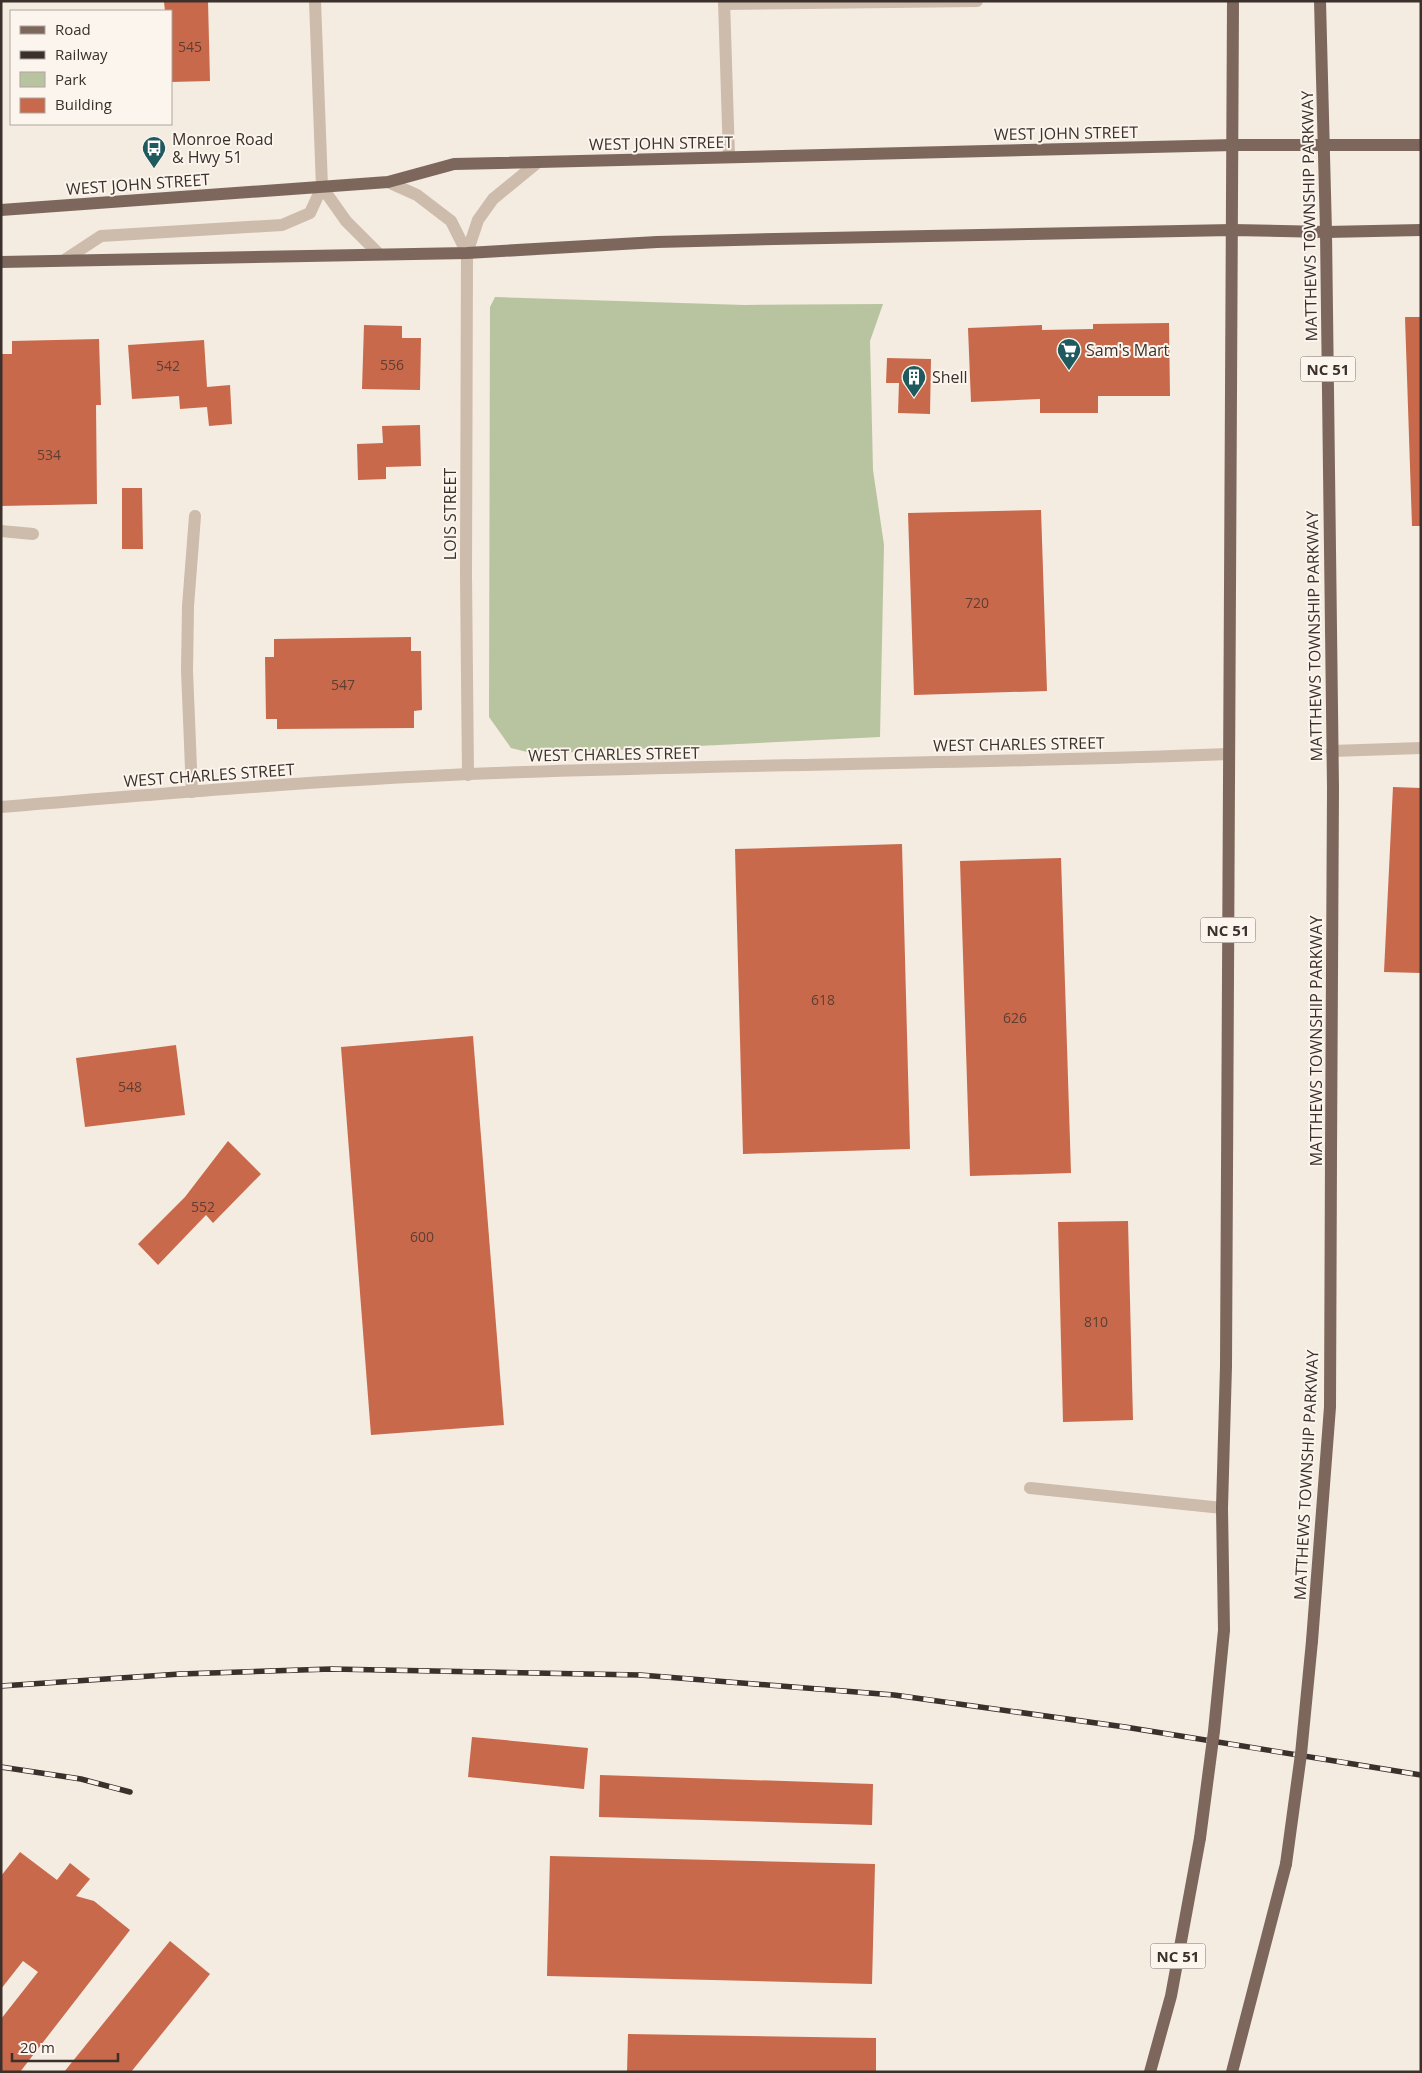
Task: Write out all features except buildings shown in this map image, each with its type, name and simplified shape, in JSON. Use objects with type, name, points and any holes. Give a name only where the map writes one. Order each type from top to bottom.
[{"type":"main road","name":"NC 51","points":[[1150,2072],[1171,1996],[1200,1838],[1214,1731],[1224,1630],[1222,1508],[1226,1366],[1234,145],[1233,1]]},
{"type":"main road","name":"MATTHEWS TOWNSHIP PARKWAY","points":[[1232,2072],[1286,1864],[1312,1641],[1330,1407],[1332,751],[1326,232],[1320,1]]},
{"type":"main road","name":"WEST JOHN STREET","points":[[1,210],[388,182],[454,164],[1234,145],[1421,145]]},
{"type":"main road","points":[[1,262],[66,259],[467,253],[657,242],[1232,230],[1326,232],[1421,230]]},
{"type":"street","points":[[66,259],[101,236],[282,225],[310,213],[322,186],[315,1]]},
{"type":"street","points":[[729,158],[724,3],[977,1]]},
{"type":"street","name":"LOIS STREET","points":[[468,774],[466,576],[467,253],[478,220],[493,199],[538,162]]},
{"type":"street","name":"LOIS STREET","points":[[388,182],[417,195],[451,221],[467,253]]},
{"type":"street","points":[[322,186],[346,221],[379,254]]},
{"type":"street","points":[[192,792],[187,671],[188,606],[195,516]]},
{"type":"street","points":[[1,531],[33,534]]},
{"type":"street","points":[[1332,751],[1421,748]]},
{"type":"street","name":"WEST CHARLES STREET","points":[[1,807],[468,774],[1098,759],[1229,754]]},
{"type":"street","points":[[1030,1488],[1222,1508]]},
{"type":"green space","points":[[495,297],[744,305],[883,304],[870,341],[873,470],[884,545],[880,737],[535,754],[511,748],[489,717],[490,307]]},
{"type":"railway","points":[[1,1686],[180,1674],[331,1669],[640,1675],[894,1695],[1125,1727],[1421,1775]]},
{"type":"railway","points":[[1,1767],[81,1779],[130,1792]]},
{"type":"place","name":"Monroe Road & Hwy 51","points":[[154,169]]},
{"type":"place","name":"Sam's Mart","points":[[1069,371]]},
{"type":"place","name":"Shell","points":[[914,398]]}]
